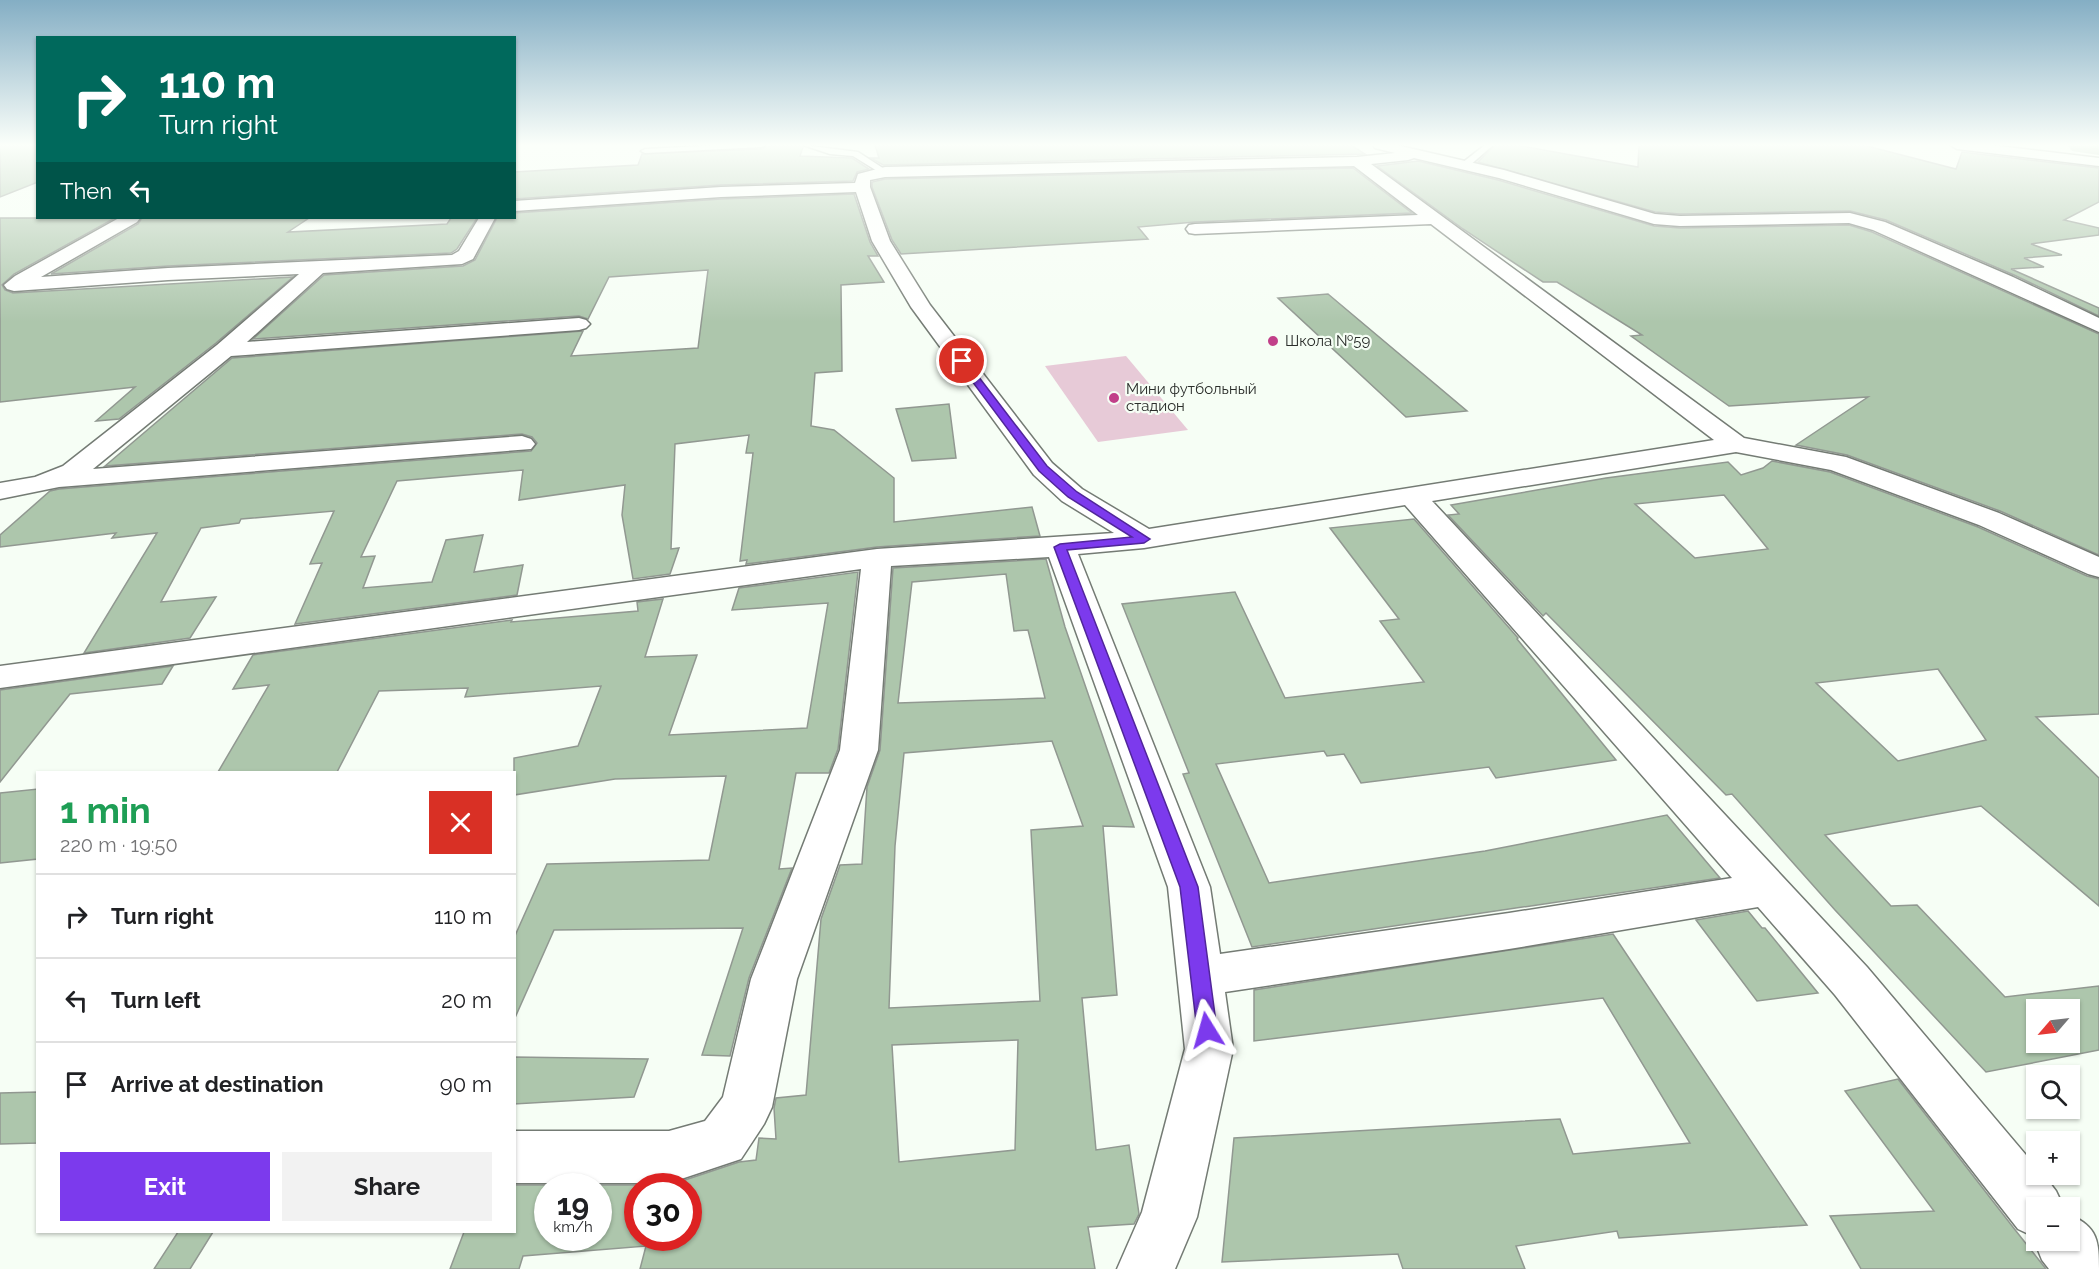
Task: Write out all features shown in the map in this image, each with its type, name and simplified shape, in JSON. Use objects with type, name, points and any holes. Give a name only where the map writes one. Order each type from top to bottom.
[{"type":"street","points":[[516,206],[540,204]]},
{"type":"street","points":[[868,204],[881,241],[921,307],[1043,469],[1072,495],[1144,539]]},
{"type":"street","points":[[1416,204],[1736,444]]},
{"type":"street","points":[[1602,204],[1654,219],[1680,221],[1850,218],[1879,226],[2006,281],[2099,326]]},
{"type":"street","points":[[1850,218],[1844,214],[1874,205]]},
{"type":"street","points":[[7,289],[129,219]]},
{"type":"street","points":[[7,289],[168,274],[455,260],[466,255],[486,219]]},
{"type":"street","points":[[1195,229],[1436,219]]},
{"type":"street","points":[[0,491],[40,484],[72,472],[225,350],[318,268]]},
{"type":"street","points":[[225,350],[579,324]]},
{"type":"street","points":[[54,479],[522,444]]},
{"type":"street","points":[[0,677],[877,558],[1060,547],[1144,539],[1736,444],[1837,462],[1989,519],[2099,568]]},
{"type":"street","points":[[1412,496],[1851,981],[2026,1197]]},
{"type":"street","points":[[1060,547],[1189,887],[1209,1048],[1169,1217],[1146,1269]]},
{"type":"street","points":[[516,1158],[669,1157],[722,1141],[746,1107],[774,979],[859,750],[877,558]]},
{"type":"street","points":[[1200,976],[1768,890]]},
{"type":"street","points":[[2071,1251],[2085,1269]]},
{"type":"shaded area","name":"Мини футбольный стадион","points":[[1126,356],[1188,430],[1098,442],[1045,366]]},
{"type":"building","points":[[644,204],[857,204],[870,242],[878,256],[868,256],[884,282],[841,285],[842,371],[815,373],[811,426],[834,430],[894,478],[894,522],[1032,507],[1040,536],[877,547],[746,564],[747,560],[740,561],[753,453],[746,453],[749,435],[675,444],[671,549],[679,548],[670,574],[633,579],[622,515],[625,485],[519,500],[523,470],[397,481],[361,557],[375,556],[363,588],[432,582],[446,540],[483,535],[474,572],[523,565],[517,595],[295,624],[322,563],[310,564],[334,511],[241,519],[239,523],[201,528],[161,602],[216,597],[190,638],[84,653],[157,533],[112,538],[116,533],[0,547],[0,535],[50,491],[531,451],[537,443],[532,437],[522,434],[105,466],[232,358],[583,331],[571,356],[698,348],[708,270],[609,277],[588,319],[579,316],[253,339],[324,275],[463,266],[475,260],[496,219],[516,219],[516,213]]},
{"type":"building","points":[[878,204],[1400,204],[1412,213],[1195,222],[1138,227],[1148,239],[901,254],[892,240]]},
{"type":"building","points":[[1429,204],[1580,204],[1654,226],[1680,228],[1849,225],[1872,232],[2099,334],[2099,555],[2000,511],[1847,455],[1796,445],[1868,397],[1729,406],[1631,336],[1642,335],[1557,282],[1543,282]]},
{"type":"building","points":[[1627,204],[2095,204],[2064,220],[2099,228],[2099,235],[2031,244],[2062,255],[2024,258],[2044,267],[2011,269],[2099,308],[2099,316],[2014,275],[1886,220],[1850,211],[1680,214],[1655,212]]},
{"type":"building","points":[[0,218],[113,219],[14,274],[2,285],[5,290],[13,293],[293,277],[216,343],[119,419],[96,421],[135,387],[0,402]]},
{"type":"building","points":[[141,219],[308,219],[288,232],[447,224],[450,219],[476,219],[457,249],[451,253],[168,266],[51,274],[138,224]]},
{"type":"building","points":[[1328,294],[1467,411],[1406,417],[1278,298]]},
{"type":"building","points":[[949,404],[956,458],[912,461],[896,409]]},
{"type":"building","points":[[1772,461],[1830,472],[1978,527],[2087,576],[2099,579],[2099,714],[2036,717],[2099,778],[2099,906],[1981,806],[1825,835],[1891,906],[1917,905],[2005,997],[2099,986],[2099,1050],[1986,1072],[1835,910],[1732,794],[1726,795],[1546,613],[1543,616],[1448,515],[1459,514],[1451,505],[1606,478],[1728,462],[1741,475],[1763,468]],"holes":[[[1724,495],[1768,549],[1695,558],[1635,504]],[[1938,669],[1986,740],[1898,761],[1816,683]]]},
{"type":"building","points":[[1414,519],[1518,638],[1616,760],[1496,778],[1489,767],[1361,783],[1344,754],[1327,756],[1324,751],[1216,764],[1269,883],[1485,851],[1667,815],[1720,878],[1252,947],[1183,774],[1189,773],[1122,604],[1235,592],[1285,698],[1424,682],[1380,621],[1399,619],[1330,528]]},
{"type":"building","points":[[1046,559],[1065,627],[1134,827],[1103,826],[1117,995],[1082,998],[1096,1150],[1129,1145],[1139,1214],[1134,1224],[1088,1227],[1095,1269],[640,1269],[645,1251],[702,1251],[702,1174],[739,1162],[756,1160],[759,1138],[776,1139],[774,1108],[776,1098],[806,1095],[821,919],[840,865],[862,864],[867,787],[880,750],[893,568]],"holes":[[[1006,574],[1014,631],[1028,630],[1045,698],[898,703],[912,582]],[[1052,741],[1083,826],[1031,830],[1040,1001],[889,1008],[895,846],[904,753]],[[1018,1040],[1015,1150],[899,1162],[892,1045]]]},
{"type":"building","points":[[858,572],[838,749],[829,773],[796,773],[779,869],[792,868],[749,978],[730,1056],[702,1055],[743,928],[554,930],[516,1016],[516,934],[547,864],[709,860],[726,776],[615,779],[516,795],[514,758],[578,746],[601,686],[465,697],[468,688],[379,691],[338,771],[219,771],[269,685],[233,689],[253,655],[512,620],[511,622],[638,611],[637,602],[663,599],[645,657],[697,655],[669,735],[807,728],[828,603],[732,610],[739,588]]},
{"type":"building","points":[[173,666],[162,684],[70,694],[0,782],[0,690]]},
{"type":"building","points":[[36,789],[36,859],[0,863],[0,793]]},
{"type":"building","points":[[1748,911],[1762,928],[1765,928],[1818,993],[1757,1001],[1696,920]]},
{"type":"building","points":[[1613,934],[1807,1225],[1619,1238],[1617,1231],[1516,1246],[1525,1269],[1403,1269],[1398,1254],[1222,1262],[1234,1138],[1560,1119],[1573,1154],[1690,1143],[1603,998],[1254,1041],[1254,990]]},
{"type":"building","points":[[516,1057],[648,1059],[634,1097],[516,1104]]},
{"type":"building","points":[[1898,1079],[2026,1243],[2026,1251],[2032,1251],[2046,1269],[1861,1269],[1830,1216],[1934,1211],[1845,1091]]},
{"type":"building","points":[[36,1092],[36,1143],[0,1144],[0,1093]]},
{"type":"building","points":[[516,1185],[534,1185],[534,1251],[584,1251],[523,1256],[519,1269],[450,1269],[464,1233],[516,1233]]},
{"type":"building","points":[[612,1185],[624,1185],[624,1248],[612,1249]]},
{"type":"building","points":[[177,1233],[212,1233],[190,1269],[154,1269]]},
{"type":"place","name":"Школа №59","points":[[1273,341]]},
{"type":"place","name":"Мини футбольный стадион","points":[[1114,398]]},
{"type":"route","points":[[962,361],[1043,469],[1072,495],[1144,539],[1060,547],[1189,887],[1207,1030]]}]
